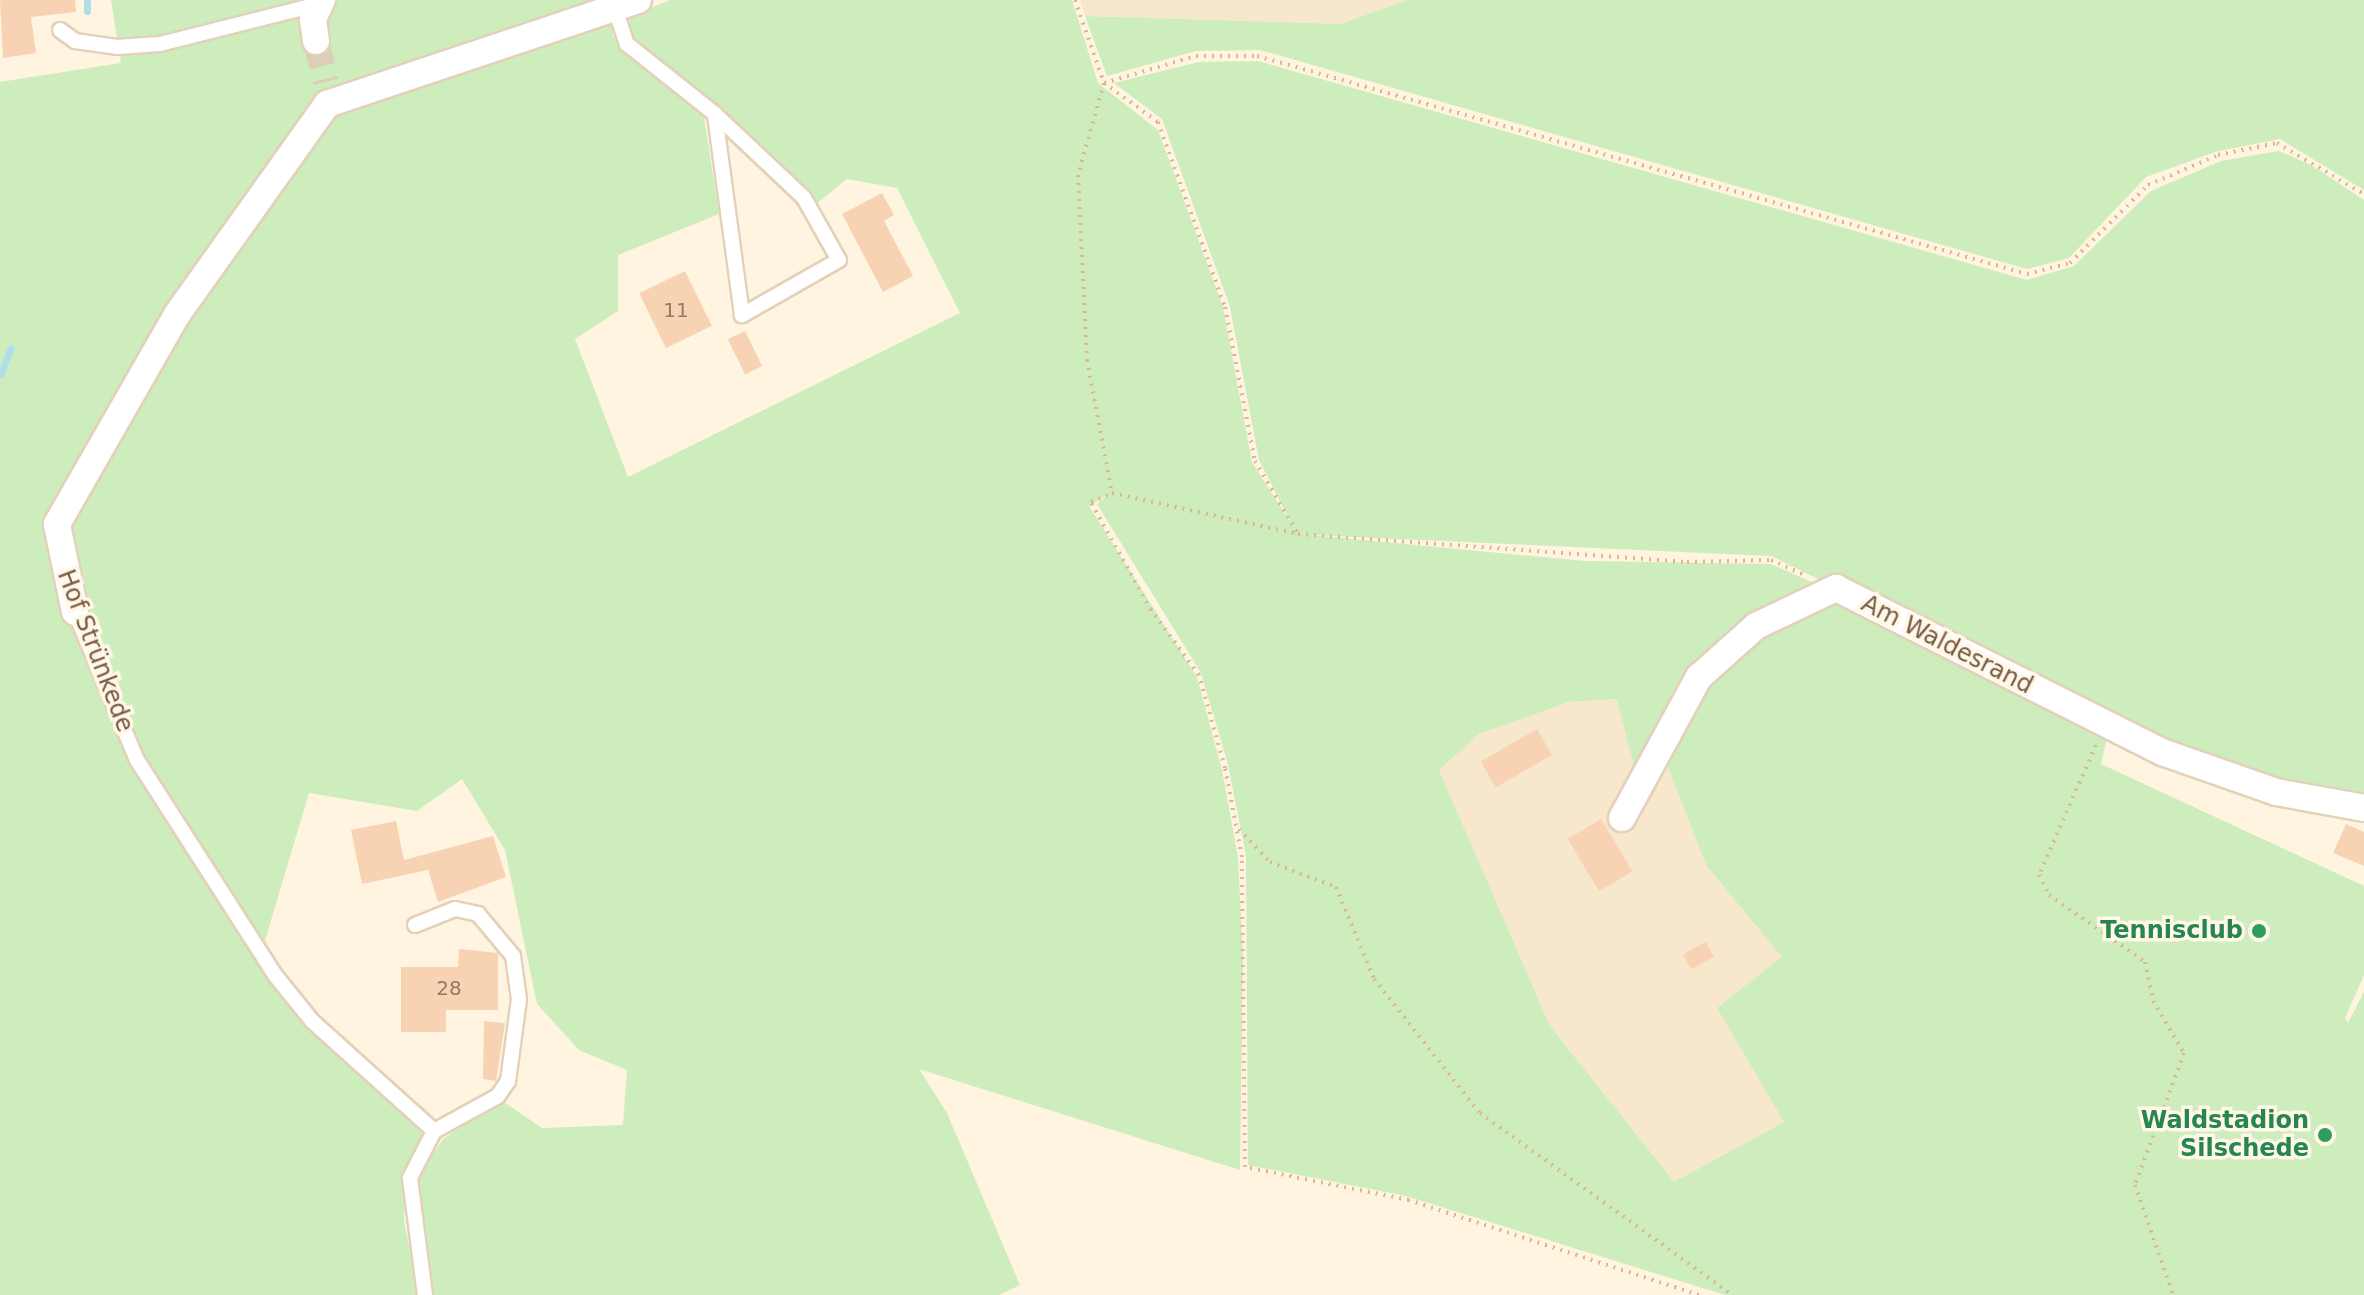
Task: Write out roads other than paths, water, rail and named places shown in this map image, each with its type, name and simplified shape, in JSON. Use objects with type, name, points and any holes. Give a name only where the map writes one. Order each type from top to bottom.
[{"type":"street","points":[[316,41],[320,2]]},
{"type":"street","name":"Hof Strünkede","points":[[75,612],[57,524],[178,313],[327,93],[345,104],[425,68],[626,4]]},
{"type":"street","name":"Am Waldesrand","points":[[1622,818],[1699,677],[1756,626],[1836,588],[2106,725],[2276,792],[2364,808]]},
{"type":"lane","points":[[60,30],[75,41],[117,47],[160,44],[320,2]]},
{"type":"lane","points":[[626,4],[627,44],[715,114],[804,198],[839,260],[742,315],[715,114]]},
{"type":"lane","name":"Hof Strünkede","points":[[75,612],[137,760],[275,975],[312,1021],[434,1131]]},
{"type":"lane","points":[[415,925],[455,909],[478,914],[513,956],[519,999],[508,1081],[498,1096],[434,1131],[410,1178],[425,1295]]},
{"type":"waterway","points":[[87,0],[87,11]]},
{"type":"waterway","points":[[0,375],[11,348]]},
{"type":"tunnel","points":[[316,41],[326,82]]},
{"type":"place","name":"Tennisclub","points":[[2259,931]]},
{"type":"place","name":"Waldstadion Silschede","points":[[2325,1135]]}]
